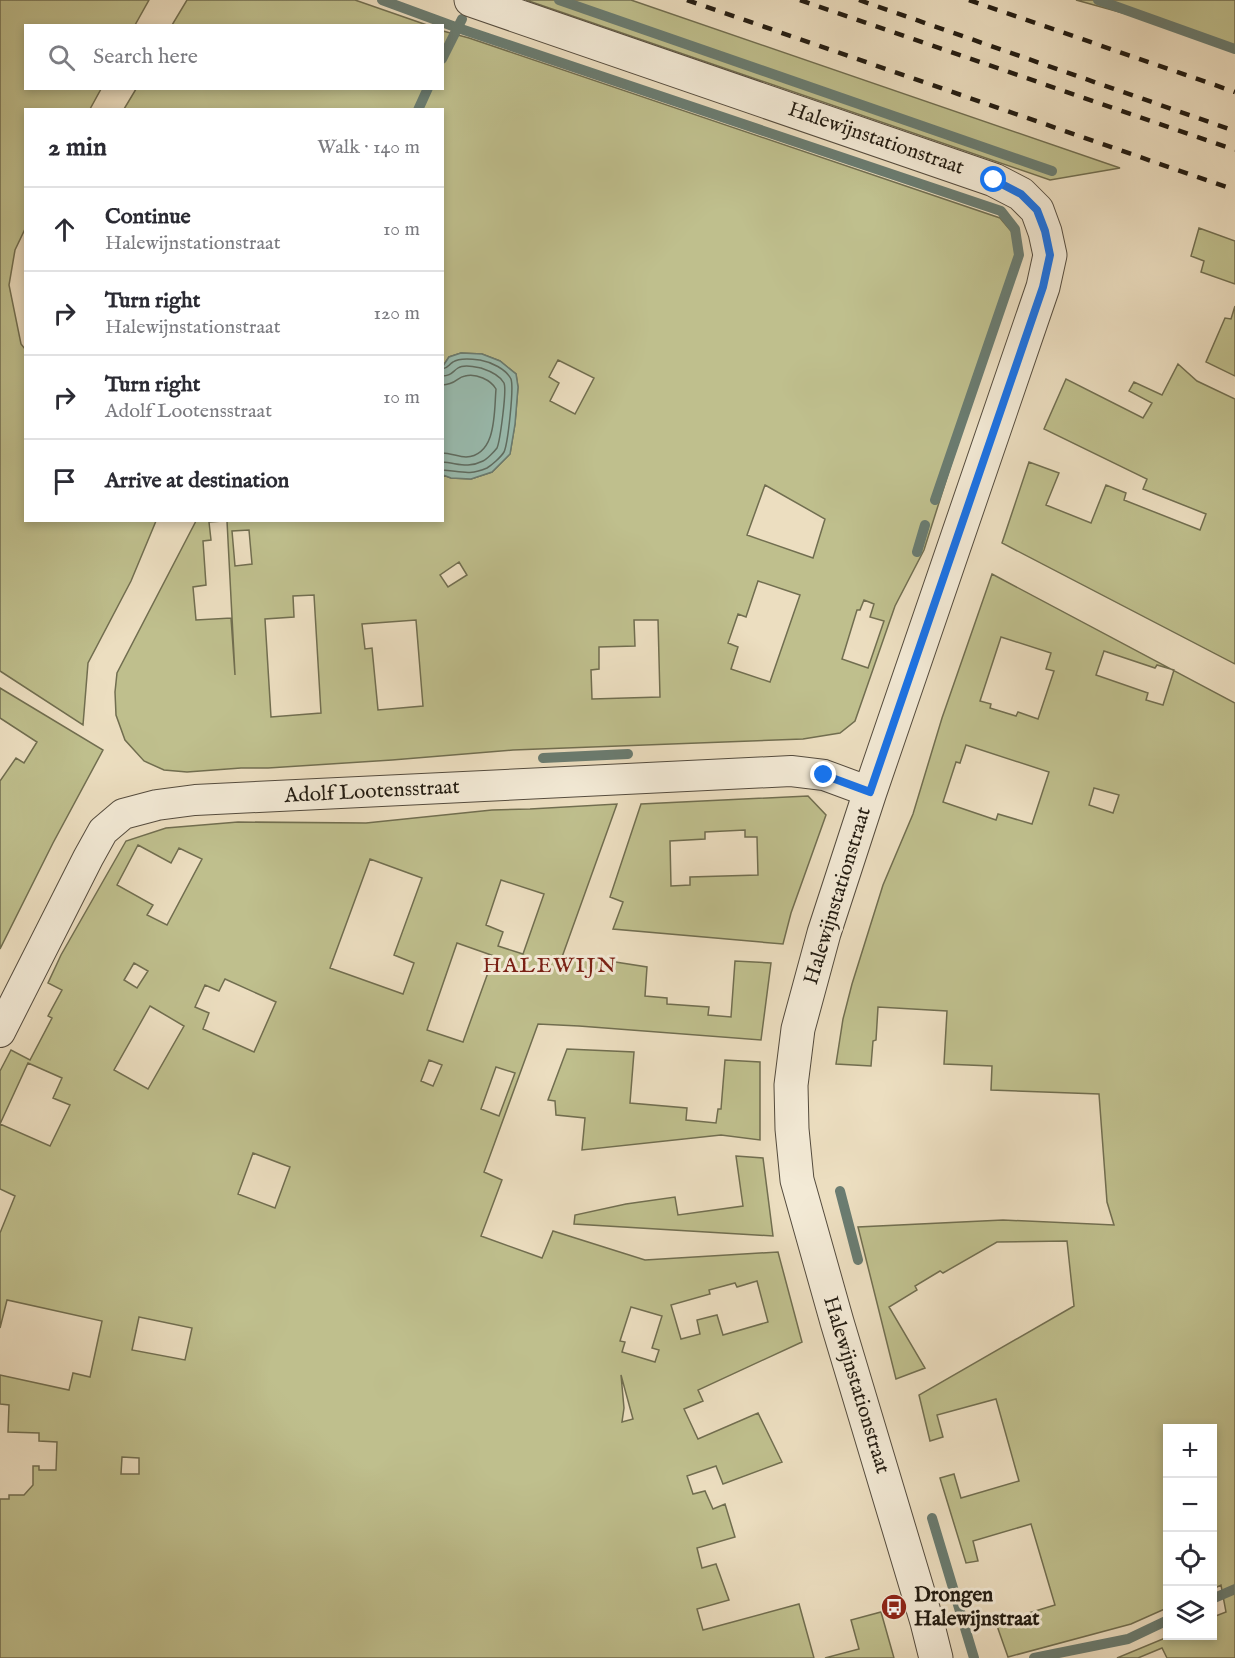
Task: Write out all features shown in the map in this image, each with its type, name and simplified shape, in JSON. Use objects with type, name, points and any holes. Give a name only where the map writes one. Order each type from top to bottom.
[{"type":"street","name":"Halewijnstationstraat","points":[[471,0],[994,180],[1021,194],[1037,210],[1045,231],[1050,255],[1043,287],[824,933],[798,1029],[791,1085],[792,1130],[797,1180],[936,1658]]},
{"type":"street","name":"Adolf Lootensstraat","points":[[0,1032],[88,858],[104,831],[123,814],[157,805],[195,800],[791,771],[824,775],[870,792]]},
{"type":"green space","points":[[0,0],[149,0],[136,24],[24,24],[24,90],[100,90],[91,108],[24,108],[24,231],[15,250],[9,285],[21,344],[24,348],[24,522],[156,522],[131,581],[88,663],[83,725],[0,671]]},
{"type":"green space","points":[[187,0],[355,0],[424,24],[173,24]]},
{"type":"green space","points":[[526,0],[631,0],[1120,168],[1050,180]]},
{"type":"green space","points":[[1076,0],[1235,0],[1235,49],[1159,23]]},
{"type":"green space","points":[[444,31],[1000,218],[1016,237],[1016,260],[924,550],[895,606],[855,721],[840,733],[803,739],[513,750],[392,760],[187,772],[164,770],[144,761],[125,740],[116,715],[117,673],[195,522],[209,522],[211,540],[203,541],[206,585],[193,587],[196,620],[231,618],[235,675],[227,522],[444,522],[444,475],[471,479],[492,472],[510,454],[518,387],[516,374],[500,361],[482,354],[461,353],[449,357],[444,364],[444,108],[125,108],[135,90],[444,90]],"holes":[[[558,360],[594,378],[575,414],[550,401],[559,383],[549,377]],[[765,485],[825,519],[813,558],[747,535]],[[249,530],[252,564],[235,566],[232,531]],[[459,562],[467,575],[448,587],[440,575]],[[758,581],[800,595],[770,682],[731,669],[738,647],[728,643],[738,614],[746,617]],[[314,595],[321,713],[271,717],[265,619],[294,617],[293,596]],[[864,600],[874,604],[870,617],[884,621],[868,668],[842,659],[857,610],[860,610]],[[416,620],[423,706],[378,710],[372,648],[365,649],[362,624]],[[634,620],[658,620],[660,697],[592,699],[591,670],[599,669],[599,647],[635,646]]]},
{"type":"green space","points":[[1199,228],[1235,241],[1235,284],[1201,272],[1204,261],[1191,256]]},
{"type":"green space","points":[[1235,306],[1235,376],[1206,362],[1225,318],[1231,319]]},
{"type":"green space","points":[[1178,364],[1197,381],[1235,399],[1235,664],[1002,543],[1029,462],[1059,473],[1046,505],[1091,523],[1106,485],[1126,493],[1124,500],[1200,530],[1206,514],[1143,489],[1147,479],[1044,429],[1066,379],[1143,418],[1152,403],[1129,391],[1134,382],[1162,395]]},
{"type":"green space","points":[[992,574],[1171,669],[1157,665],[1155,668],[1104,651],[1096,675],[1148,693],[1146,700],[1163,705],[1174,671],[1235,703],[1235,1658],[1167,1658],[1162,1648],[1138,1658],[1117,1658],[1163,1639],[1217,1640],[1217,1615],[1226,1612],[1221,1585],[1217,1587],[1217,1424],[1163,1424],[1163,1610],[1131,1624],[1008,1657],[996,1623],[1055,1605],[1031,1524],[973,1541],[978,1561],[966,1563],[940,1478],[954,1474],[961,1498],[1019,1481],[996,1399],[937,1415],[943,1437],[930,1441],[919,1395],[1074,1306],[1067,1241],[997,1242],[915,1286],[917,1290],[889,1307],[925,1368],[896,1379],[858,1227],[1003,1220],[1114,1225],[1107,1202],[1099,1094],[991,1090],[992,1066],[944,1064],[947,1011],[878,1007],[876,1040],[873,1041],[871,1066],[836,1064],[843,1019],[852,984],[883,885],[913,814],[942,718]],"holes":[[[1001,637],[1051,653],[1046,669],[1054,671],[1038,719],[1018,712],[1016,716],[990,708],[991,704],[980,701]],[[966,745],[1049,772],[1032,824],[998,814],[996,820],[943,802],[956,762],[960,763]],[[1094,788],[1119,795],[1113,813],[1089,805]]]},
{"type":"green space","points":[[0,688],[103,750],[0,949],[0,781],[16,758],[24,763],[37,742],[0,718]]},
{"type":"green space","points":[[808,796],[826,815],[791,913],[783,944],[613,929],[623,902],[610,897],[641,804]],"holes":[[[745,830],[745,837],[757,837],[758,875],[690,877],[690,885],[671,886],[670,841],[705,839],[705,832]]]},
{"type":"green space","points":[[617,804],[562,957],[647,967],[645,996],[667,998],[667,1004],[709,1007],[708,1015],[731,1017],[735,961],[771,963],[761,1040],[538,1024],[484,1172],[502,1180],[481,1236],[542,1258],[553,1231],[645,1260],[778,1252],[802,1342],[698,1390],[703,1401],[684,1409],[698,1439],[758,1413],[782,1462],[723,1484],[716,1466],[687,1476],[693,1494],[705,1491],[713,1509],[725,1504],[735,1537],[697,1548],[702,1568],[716,1564],[729,1600],[697,1609],[703,1630],[799,1604],[814,1658],[0,1658],[0,1499],[9,1499],[9,1495],[24,1495],[33,1485],[33,1466],[39,1466],[39,1470],[56,1470],[57,1442],[39,1441],[39,1433],[8,1432],[9,1405],[0,1404],[0,1375],[69,1390],[73,1373],[90,1377],[102,1321],[7,1300],[0,1328],[0,1233],[15,1196],[0,1189],[0,1124],[0,1071],[11,1050],[30,1060],[52,1018],[48,1016],[62,990],[48,983],[61,955],[126,841],[166,828],[238,822],[366,823],[492,810]],"holes":[[[138,845],[171,863],[179,848],[202,859],[167,925],[147,915],[153,905],[117,885]],[[370,859],[422,878],[394,955],[414,963],[403,994],[330,968]],[[501,880],[544,894],[523,954],[498,946],[503,932],[486,925]],[[457,943],[494,956],[463,1042],[427,1030]],[[134,963],[148,971],[137,988],[124,980]],[[225,979],[276,1002],[254,1052],[203,1029],[209,1013],[195,1007],[205,985],[219,991]],[[150,1006],[184,1026],[148,1089],[114,1070]],[[429,1060],[442,1065],[433,1086],[421,1081]],[[28,1063],[62,1078],[53,1098],[70,1105],[50,1146],[0,1124]],[[496,1067],[515,1073],[499,1116],[481,1109]],[[253,1153],[290,1167],[275,1208],[238,1194]],[[757,1281],[768,1322],[723,1335],[717,1315],[697,1320],[700,1334],[681,1339],[671,1305],[710,1294],[709,1290],[735,1283],[737,1287]],[[631,1307],[662,1316],[652,1348],[659,1350],[655,1362],[622,1352],[625,1342],[620,1341]],[[139,1317],[192,1328],[185,1360],[132,1350]],[[621,1375],[633,1419],[622,1422],[624,1408]],[[122,1457],[139,1458],[139,1474],[121,1474]]]},
{"type":"green space","points":[[567,1049],[634,1052],[630,1103],[687,1108],[686,1120],[716,1123],[718,1109],[721,1109],[725,1060],[760,1062],[760,1140],[721,1135],[582,1150],[585,1118],[556,1115],[555,1101],[548,1100]]},
{"type":"green space","points":[[736,1156],[763,1158],[773,1236],[574,1224],[575,1215],[675,1197],[678,1215],[743,1206]]},
{"type":"green space","points":[[881,1612],[894,1658],[825,1658],[859,1649],[851,1620]]},
{"type":"water","points":[[461,353],[482,354],[500,361],[516,374],[518,387],[510,454],[492,472],[471,479],[444,475],[444,364],[449,357]]},
{"type":"waterway","points":[[382,0],[458,28],[1001,211],[1015,229],[1019,255],[935,500]]},
{"type":"waterway","points":[[559,0],[1052,171]]},
{"type":"waterway","points":[[1098,0],[1235,49]]},
{"type":"waterway","points":[[444,55],[462,19]]},
{"type":"waterway","points":[[419,108],[427,90]]},
{"type":"waterway","points":[[917,552],[925,525]]},
{"type":"waterway","points":[[543,758],[628,754]]},
{"type":"waterway","points":[[840,1191],[858,1260]]},
{"type":"waterway","points":[[932,1518],[974,1658]]},
{"type":"waterway","points":[[1217,1597],[1235,1589]]},
{"type":"waterway","points":[[1034,1658],[1128,1639],[1163,1622]]},
{"type":"railway","points":[[687,0],[1235,190]]},
{"type":"railway","points":[[800,0],[1235,150]]},
{"type":"railway","points":[[859,0],[1235,131]]},
{"type":"railway","points":[[969,0],[1235,92]]},
{"type":"place","name":"Drongen Halewijnstraat","points":[[894,1607]]},
{"type":"district","name":"HALEWIJN","points":[[550,966]]},
{"type":"route","points":[[824,775],[870,792],[1043,287],[1050,255],[1045,231],[1037,210],[1021,194],[994,180]]}]
